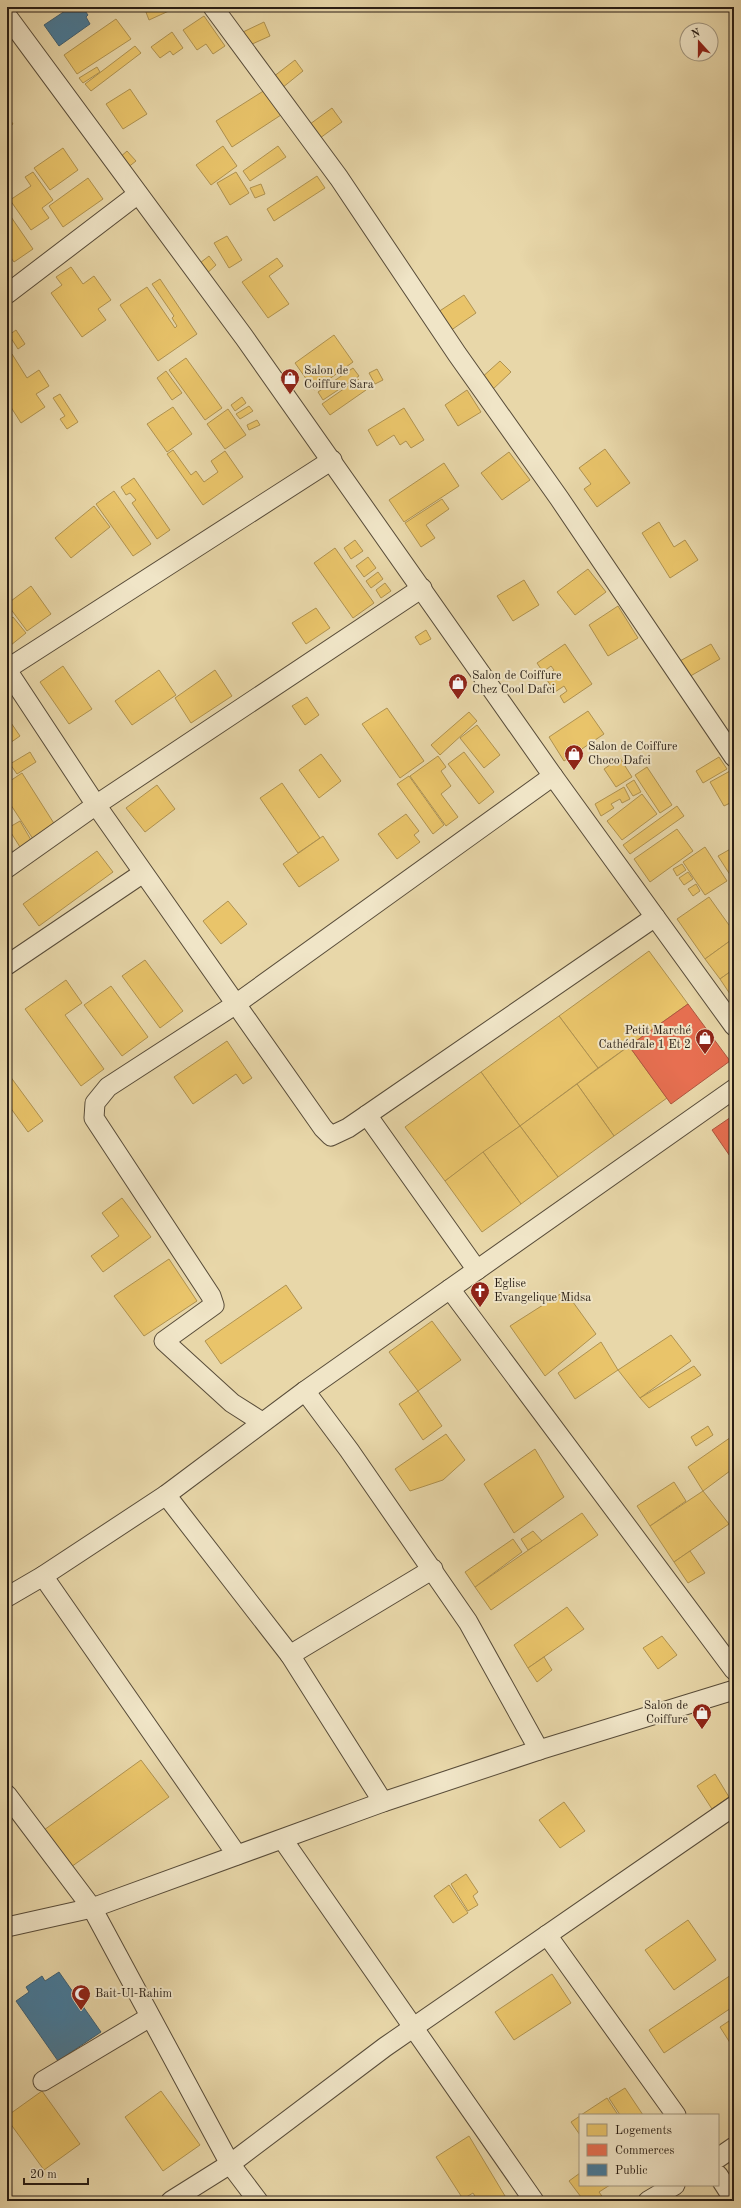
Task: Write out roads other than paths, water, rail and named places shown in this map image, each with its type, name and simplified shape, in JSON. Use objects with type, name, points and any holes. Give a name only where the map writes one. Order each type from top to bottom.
[{"type":"street","points":[[213,7],[339,178],[453,347],[559,498],[734,757]]},
{"type":"street","points":[[7,16],[332,460],[553,776],[734,1026]]},
{"type":"street","points":[[7,294],[138,194]]},
{"type":"street","points":[[332,460],[7,670],[96,805],[323,1128],[331,1136],[348,1128],[655,917]]},
{"type":"street","points":[[7,868],[96,805],[422,588]]},
{"type":"street","points":[[262,1422],[232,1403],[164,1341],[214,1305],[94,1118],[95,1103],[108,1087],[236,1004],[553,776]]},
{"type":"street","points":[[7,965],[143,873]]},
{"type":"street","points":[[7,1597],[43,1576],[166,1495],[305,1391],[734,1089]]},
{"type":"street","points":[[367,1115],[477,1270]]},
{"type":"street","points":[[450,1289],[734,1670]]},
{"type":"street","points":[[305,1391],[468,1622],[539,1750]]},
{"type":"street","points":[[166,1495],[290,1655],[383,1802]]},
{"type":"street","points":[[290,1655],[432,1569]]},
{"type":"street","points":[[43,1576],[237,1855]]},
{"type":"street","points":[[7,1927],[92,1908],[237,1855],[283,1840],[383,1802],[539,1750],[734,1690]]},
{"type":"street","points":[[7,1796],[92,1908],[230,2164],[258,2201]]},
{"type":"street","points":[[171,2201],[230,2164],[414,2028],[734,1806]]},
{"type":"street","points":[[283,1840],[534,2201]]},
{"type":"street","points":[[547,1935],[675,2114]]},
{"type":"street","points":[[43,2081],[150,2017]]},
{"type":"street","points":[[719,2157],[734,2147]]},
{"type":"street","points":[[719,2177],[734,2200]]},
{"type":"street","points":[[648,2201],[673,2186]]},
{"type":"place","name":"Salon de Coiffure Sara","points":[[290,395]]},
{"type":"place","name":"Salon de Coiffure Chez Cool Dafci","points":[[458,700]]},
{"type":"place","name":"Salon de Coiffure Choco Dafci","points":[[574,771]]},
{"type":"place","name":"Petit Marché Cathédrale 1 Et 2","points":[[705,1055]]},
{"type":"place","name":"Eglise Evangelique Midsa","points":[[480,1308]]},
{"type":"place","name":"Salon de Coiffure","points":[[702,1730]]},
{"type":"place","name":"Bait-Ul-Rahim","points":[[81,2011]]}]
